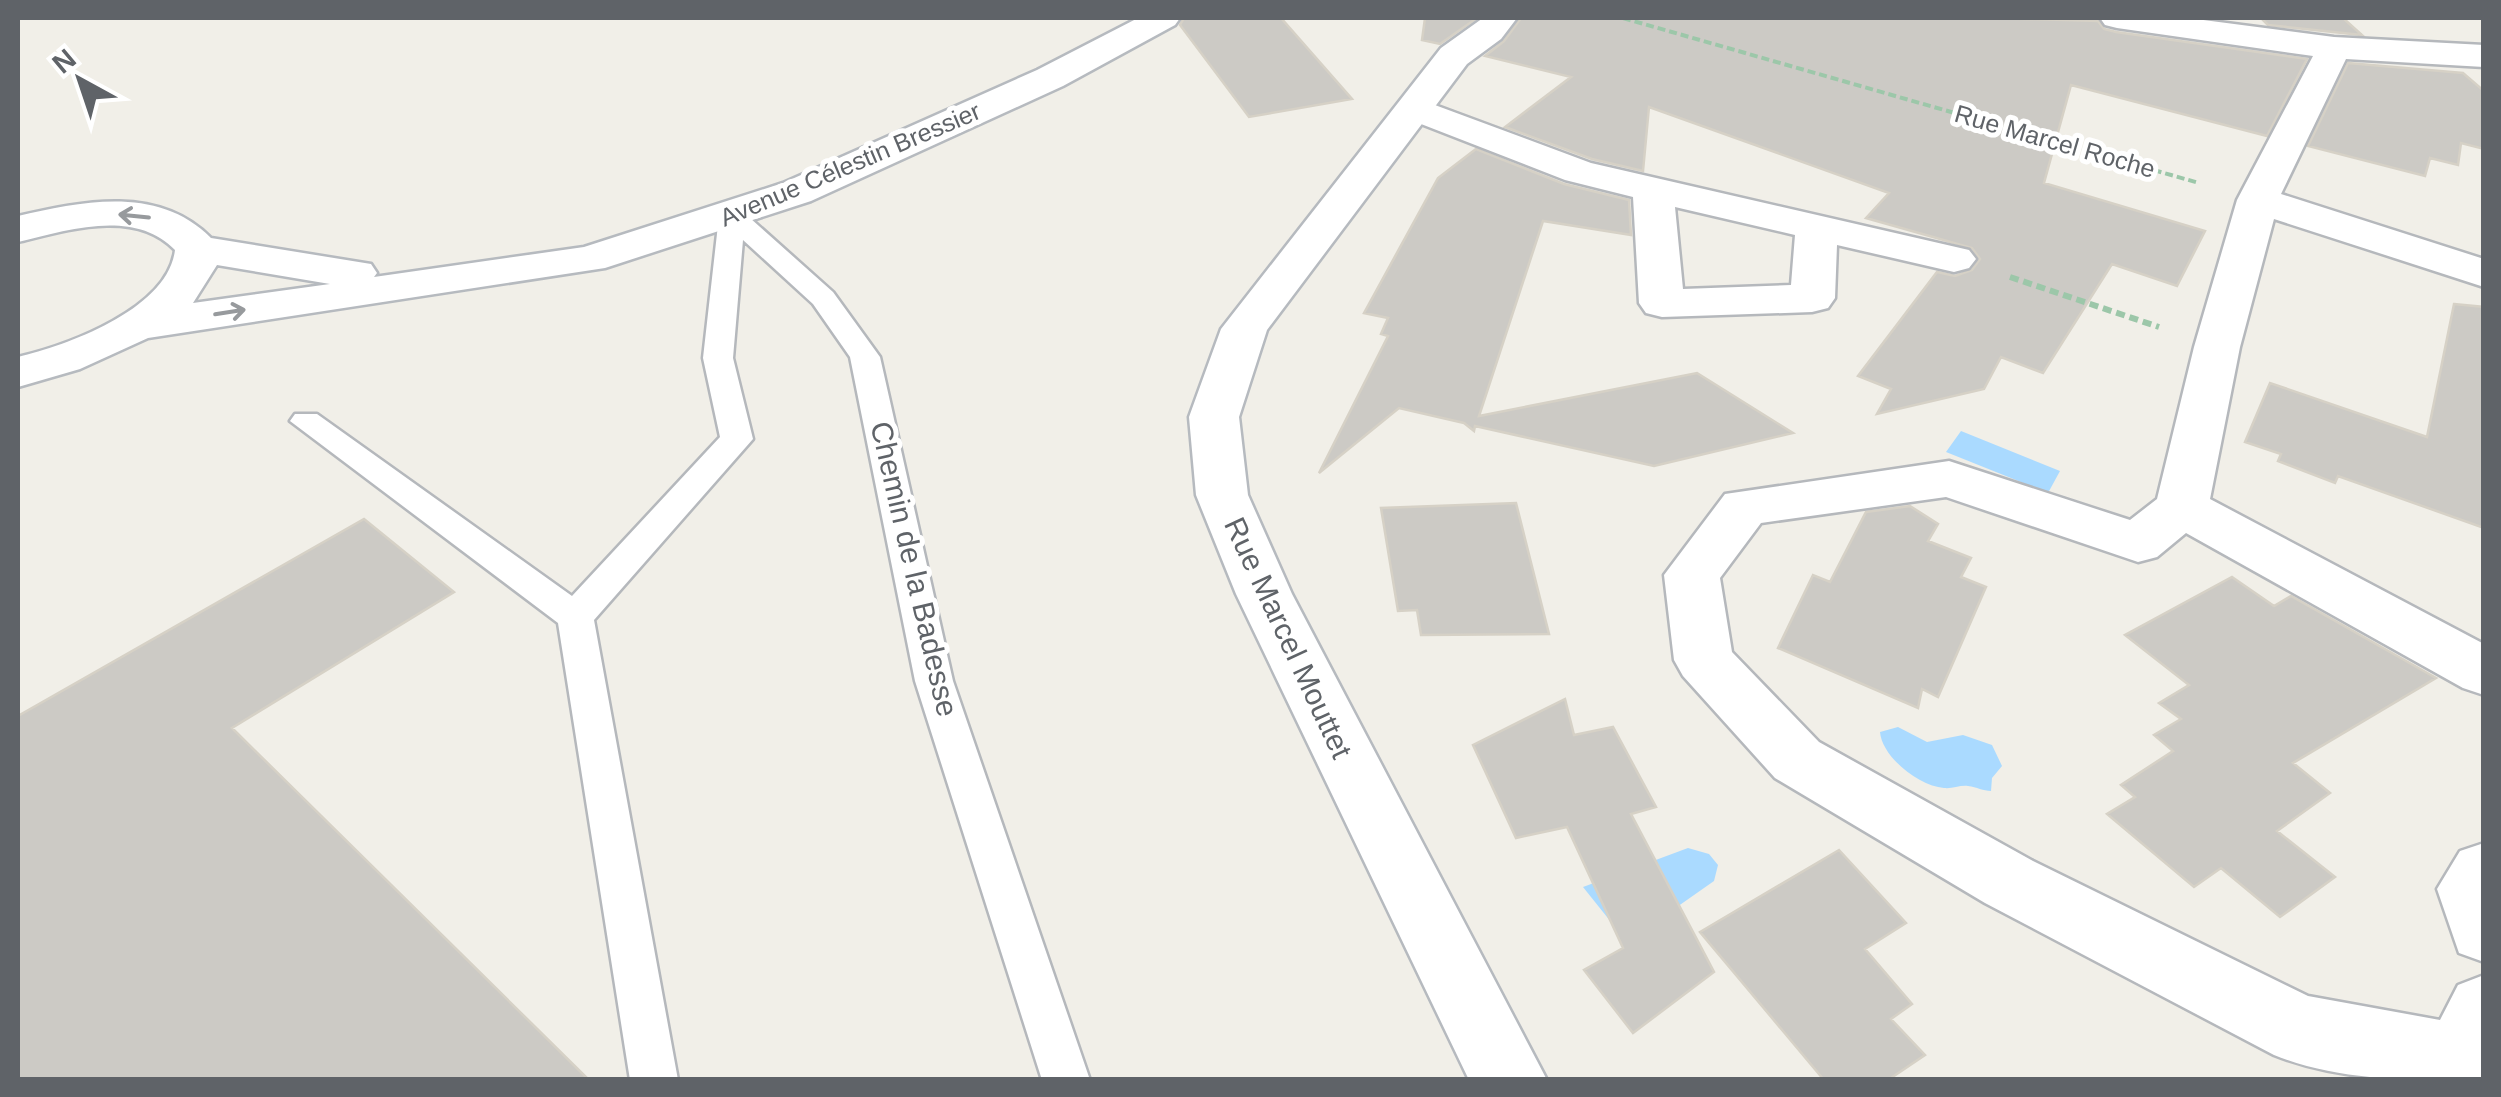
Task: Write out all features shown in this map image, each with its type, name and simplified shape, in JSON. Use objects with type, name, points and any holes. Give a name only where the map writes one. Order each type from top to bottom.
[{"type":"street","name":"Avenue Célestin Bressier","points":[[134,326],[590,259],[732,216],[874,158],[1050,78],[1163,18]]},
{"type":"street","name":"Rue Marcel Mouttet","points":[[1500,18],[1488,32],[1458,36],[1416,110],[1244,329],[1214,417],[1222,495],[1264,594],[1410,892],[1509,1080]]},
{"type":"street","points":[[2117,18],[2334,48],[2484,56]]},
{"type":"street","points":[[2452,18],[2484,40]]},
{"type":"street","points":[[2334,48],[2258,200],[2217,347],[2182,508],[2138,544],[1948,479],[1744,507],[1692,575],[1704,660],[1796,760],[2008,882],[2300,1030],[2459,1060],[2484,1009]]},
{"type":"street","points":[[1416,110],[1580,172],[1954,259]]},
{"type":"street","points":[[1653,189],[1662,303],[1812,298],[1816,225]]},
{"type":"street","points":[[2258,200],[2484,274]]},
{"type":"street","points":[[18,206],[71,218]]},
{"type":"street","points":[[18,229],[71,218],[118,214],[157,218],[184,230],[197,248],[193,272],[172,298],[134,326],[83,352],[18,372]]},
{"type":"street","name":"Avenue Célestin Bressier","points":[[197,248],[336,272],[463,276]]},
{"type":"street","points":[[2182,508],[2484,672]]},
{"type":"street","points":[[2484,872],[2471,889],[2484,930]]},
{"type":"lane","points":[[575,617],[737,439],[718,358],[732,216]]},
{"type":"lane","name":"Chemin de la Badesse","points":[[732,216],[829,304],[851,328],[865,357],[934,681],[1066,1080]]},
{"type":"lane","points":[[306,421],[575,617],[654,1080]]},
{"type":"path","name":"Rue Marcel Roche","points":[[1624,18],[2258,200]]},
{"type":"path","points":[[1954,259],[2217,347]]},
{"type":"water","points":[[1961,431],[2060,471],[2048,493],[1946,452]]},
{"type":"water","points":[[1898,727],[1927,742],[1963,735],[1992,745],[2002,766],[1992,778],[1991,791],[1968,786],[1944,788],[1913,776],[1882,742],[1880,732]]},
{"type":"water","points":[[1688,848],[1709,854],[1718,865],[1714,881],[1627,942],[1583,887]]},
{"type":"building","points":[[1184,18],[1281,18],[1352,99],[1249,117],[1180,25]]},
{"type":"building","points":[[1425,18],[1477,18],[1440,44],[1422,40]]},
{"type":"building","points":[[1521,18],[2098,21],[2104,29],[2116,32],[2307,59],[2267,136],[2071,85],[2044,183],[2205,231],[2177,286],[2112,264],[2043,373],[2001,357],[1984,389],[1877,414],[1891,389],[1858,376],[1937,272],[1955,276],[1972,270],[1980,259],[1972,248],[1866,218],[1889,193],[1649,107],[1643,171],[1592,159],[1505,127],[1571,77],[1485,56],[1504,41]]},
{"type":"building","points":[[2261,18],[2343,18],[2362,35],[2268,25]]},
{"type":"building","points":[[2348,63],[2463,73],[2484,91],[2484,149],[2461,143],[2458,165],[2430,158],[2425,176],[2308,146]]},
{"type":"building","points":[[1476,149],[1564,184],[1629,200],[1631,235],[1543,221],[1479,416],[1697,373],[1793,433],[1654,466],[1475,426],[1474,431],[1464,423],[1399,408],[1319,473],[1388,336],[1381,334],[1388,318],[1364,313],[1438,178]]},
{"type":"building","points":[[2454,304],[2484,307],[2484,528],[2338,476],[2335,483],[2278,461],[2281,454],[2245,442],[2270,383],[2427,437]]},
{"type":"building","points":[[1516,503],[1549,634],[1421,635],[1417,610],[1398,611],[1381,508]]},
{"type":"building","points":[[1910,506],[1938,524],[1928,541],[1971,558],[1961,577],[1986,587],[1938,697],[1922,689],[1918,708],[1778,648],[1813,575],[1830,582],[1866,512]]},
{"type":"building","points":[[364,519],[454,592],[232,728],[589,1080],[18,1080],[18,716]]},
{"type":"building","points":[[2232,577],[2274,606],[2291,596],[2436,678],[2293,763],[2330,793],[2277,831],[2335,877],[2280,917],[2221,868],[2194,887],[2107,814],[2135,797],[2121,785],[2173,751],[2154,735],[2181,719],[2159,703],[2189,685],[2125,635]]},
{"type":"building","points":[[1565,699],[1574,735],[1613,727],[1656,807],[1631,814],[1714,972],[1633,1033],[1584,970],[1623,948],[1567,827],[1516,838],[1473,745]]},
{"type":"building","points":[[1839,850],[1906,923],[1865,949],[1912,1004],[1891,1019],[1925,1055],[1888,1080],[1824,1080],[1700,932]]}]
